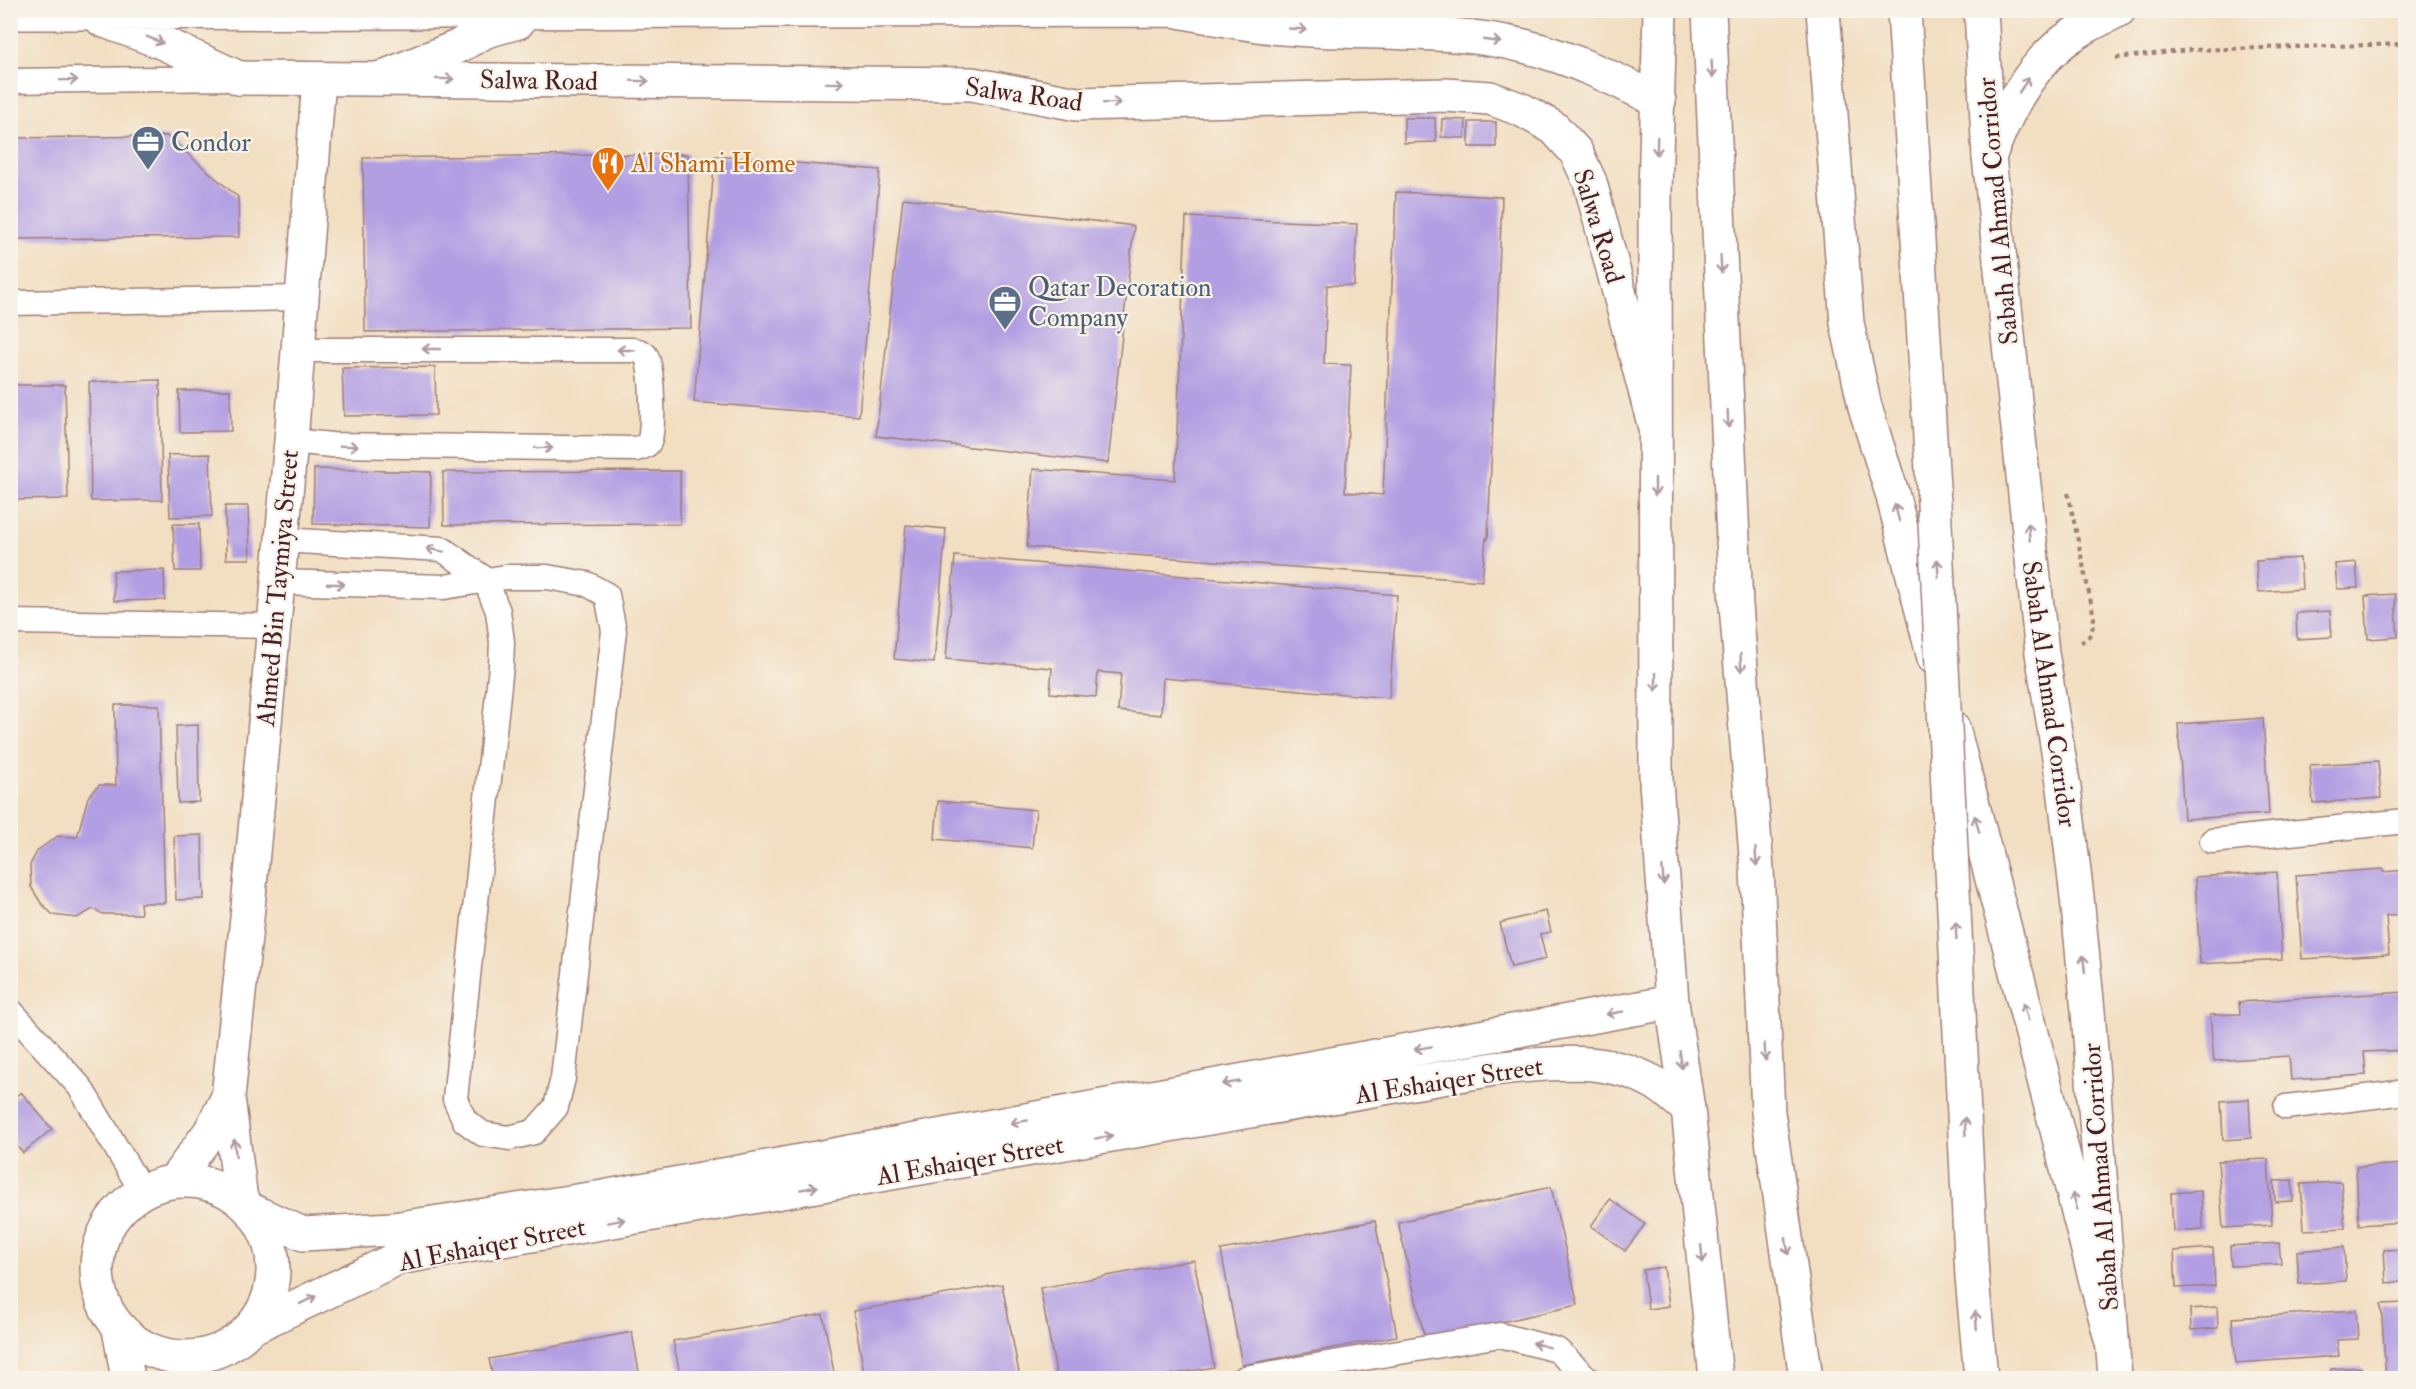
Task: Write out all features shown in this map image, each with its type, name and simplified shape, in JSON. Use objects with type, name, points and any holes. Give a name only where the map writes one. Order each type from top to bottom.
[{"type":"main road","points":[[10,14],[1194,10]]},
{"type":"main road","points":[[1660,10],[1655,192],[1656,782],[1672,1002],[1688,1109],[1716,1378]]},
{"type":"main road","points":[[1709,10],[1736,605],[1756,869],[1768,1112],[1806,1378]]},
{"type":"main road","points":[[1822,10],[1847,323],[1864,407],[1892,494],[2111,1339]]},
{"type":"main road","points":[[1904,10],[1934,503],[1971,1277],[1981,1378]]},
{"type":"main road","name":"Sabah Al Ahmad Corridor","points":[[1981,10],[1989,157],[2042,653],[2064,788],[2078,908],[2115,1378]]},
{"type":"main road","points":[[1989,157],[2022,86],[2035,70],[2060,44],[2085,27],[2119,10]]},
{"type":"main road","points":[[1179,11],[1281,28],[1458,37],[1522,45],[1581,63],[1659,101]]},
{"type":"main road","points":[[80,12],[161,42],[239,78]]},
{"type":"main road","points":[[381,78],[457,46],[486,31],[550,13]]},
{"type":"main road","name":"Salwa Road","points":[[239,78],[972,84],[1077,104],[1445,95],[1490,98],[1522,110],[1554,128],[1575,152],[1590,182],[1655,428]]},
{"type":"main road","name":"Ahmed Bin Taymiya Street","points":[[247,1206],[228,1097],[247,918],[280,540],[291,441],[319,79]]},
{"type":"main road","name":"Al Eshaiqer Street","points":[[247,1206],[303,1234],[393,1229],[603,1197],[1672,1002]]},
{"type":"main road","name":"Al Eshaiqer Street","points":[[255,1326],[398,1258],[1500,1068],[1549,1064],[1610,1065],[1652,1081],[1688,1109]]},
{"type":"main road","name":"Ahmed Bin Taymiya Street","points":[[176,1180],[210,1132],[228,1097]]},
{"type":"main road","points":[[176,1180],[199,1181],[221,1188],[247,1206],[268,1237],[273,1268],[269,1297],[255,1326],[228,1346],[200,1356],[171,1356],[143,1347],[119,1329],[101,1300],[96,1265],[103,1232],[124,1204],[153,1185],[176,1180]]},
{"type":"main road","points":[[119,1329],[128,1378]]},
{"type":"main road","points":[[213,1378],[228,1346]]},
{"type":"lane","points":[[10,81],[239,78]]},
{"type":"lane","points":[[10,303],[302,298]]},
{"type":"lane","points":[[291,441],[332,446],[636,449],[645,446],[650,439],[653,396],[647,357],[643,352],[634,350],[298,350]]},
{"type":"lane","points":[[278,582],[444,587],[485,579],[547,577],[587,584],[607,595],[614,631],[563,1078],[556,1107],[534,1132],[509,1138],[483,1134],[465,1122],[455,1099],[501,666],[502,642],[498,611],[485,579],[442,549],[280,540]]},
{"type":"lane","points":[[10,622],[273,626]]},
{"type":"lane","points":[[2212,841],[2406,821]]},
{"type":"lane","points":[[10,1010],[80,1087],[142,1191]]},
{"type":"lane","points":[[2286,1107],[2406,1092]]},
{"type":"lane","points":[[1245,1378],[1500,1335],[1557,1350],[1587,1378]]},
{"type":"path","points":[[2115,59],[2190,50],[2406,44]]},
{"type":"building","points":[[1404,118],[1435,118],[1436,142],[1404,143]]},
{"type":"building","points":[[1442,119],[1466,120],[1465,138],[1441,137]]},
{"type":"building","points":[[1469,122],[1496,122],[1496,147],[1469,147]]},
{"type":"building","points":[[167,136],[238,197],[239,237],[10,239],[10,138]]},
{"type":"building","points":[[688,154],[691,328],[365,332],[363,158]]},
{"type":"building","points":[[715,156],[880,170],[859,416],[694,402]]},
{"type":"building","points":[[1396,192],[1502,197],[1488,539],[1486,538],[1482,581],[1027,547],[1033,469],[1175,480],[1186,217],[1357,224],[1354,286],[1327,285],[1324,364],[1351,365],[1345,492],[1383,495]]},
{"type":"building","name":"Qatar Decoration Company","points":[[903,198],[1134,226],[1108,463],[876,436]]},
{"type":"building","points":[[435,367],[436,415],[344,416],[342,368]]},
{"type":"building","points":[[160,380],[162,500],[91,501],[89,382]]},
{"type":"building","points":[[10,385],[65,385],[68,499],[10,500]]},
{"type":"building","points":[[230,390],[231,431],[180,432],[179,391]]},
{"type":"building","points":[[210,454],[212,516],[170,517],[168,455]]},
{"type":"building","points":[[314,469],[431,472],[430,527],[313,524]]},
{"type":"building","points":[[680,471],[680,524],[444,525],[443,472]]},
{"type":"building","points":[[225,506],[248,506],[250,559],[226,559]]},
{"type":"building","points":[[173,524],[199,524],[200,571],[175,571]]},
{"type":"building","points":[[906,525],[946,529],[934,663],[894,659]]},
{"type":"building","points":[[955,556],[1397,595],[1389,698],[1163,678],[1161,715],[1118,711],[1121,674],[1098,672],[1096,697],[1050,693],[1052,668],[946,659]]},
{"type":"building","points":[[2300,558],[2302,589],[2258,592],[2256,561]]},
{"type":"building","points":[[2356,562],[2358,588],[2337,589],[2335,564]]},
{"type":"building","points":[[164,570],[165,600],[114,601],[113,571]]},
{"type":"building","points":[[2395,594],[2398,637],[2368,639],[2365,596]]},
{"type":"building","points":[[2330,611],[2332,637],[2297,639],[2296,613]]},
{"type":"building","points":[[115,705],[159,705],[165,903],[140,903],[141,914],[103,914],[93,909],[77,918],[53,915],[41,903],[31,887],[30,865],[38,850],[58,836],[77,837],[88,797],[99,785],[116,785]]},
{"type":"building","points":[[2263,718],[2269,814],[2184,819],[2178,724]]},
{"type":"building","points":[[198,725],[199,802],[178,803],[176,726]]},
{"type":"building","points":[[2378,761],[2381,798],[2313,803],[2310,765]]},
{"type":"building","points":[[938,801],[1036,810],[1032,848],[935,839]]},
{"type":"building","points":[[202,835],[204,899],[176,900],[174,836]]},
{"type":"building","points":[[2383,869],[2383,872],[2406,870],[2406,915],[2386,916],[2389,954],[2302,959],[2296,875]]},
{"type":"building","points":[[2277,872],[2282,959],[2200,964],[2195,877]]},
{"type":"building","points":[[1546,911],[1551,932],[1540,934],[1546,959],[1511,967],[1500,923]]},
{"type":"building","points":[[2406,992],[2406,1050],[2364,1052],[2366,1075],[2291,1080],[2289,1056],[2214,1061],[2210,1015],[2240,1014],[2239,1002]]},
{"type":"building","points":[[21,1092],[52,1129],[23,1153],[10,1138],[10,1101]]},
{"type":"building","points":[[2249,1099],[2251,1138],[2223,1140],[2221,1101]]},
{"type":"building","points":[[2268,1159],[2272,1225],[2223,1228],[2218,1161]]},
{"type":"building","points":[[2406,1164],[2406,1222],[2359,1225],[2356,1167]]},
{"type":"building","points":[[2292,1180],[2293,1201],[2275,1202],[2274,1181]]},
{"type":"building","points":[[2341,1182],[2345,1228],[2304,1230],[2301,1184]]},
{"type":"building","points":[[1551,1187],[1578,1305],[1425,1339],[1398,1222]]},
{"type":"building","points":[[2201,1191],[2203,1229],[2173,1231],[2171,1193]]},
{"type":"building","points":[[1610,1199],[1645,1224],[1625,1251],[1591,1226]]},
{"type":"building","points":[[1375,1221],[1397,1336],[1242,1365],[1221,1250]]},
{"type":"building","points":[[2279,1243],[2281,1264],[2231,1266],[2230,1246]]},
{"type":"building","points":[[2344,1247],[2346,1281],[2299,1284],[2297,1251]]},
{"type":"building","points":[[2213,1248],[2215,1286],[2176,1288],[2174,1251]]},
{"type":"building","points":[[2406,1249],[2406,1281],[2386,1283],[2384,1250]]},
{"type":"building","points":[[1194,1260],[1214,1367],[1152,1378],[1057,1378],[1040,1288]]},
{"type":"building","points":[[1664,1267],[1669,1306],[1648,1309],[1643,1270]]},
{"type":"building","points":[[1002,1284],[1020,1378],[865,1378],[853,1311]]},
{"type":"building","points":[[2406,1303],[2406,1378],[2386,1378],[2381,1304]]},
{"type":"building","points":[[2217,1307],[2218,1328],[2191,1330],[2190,1309]]},
{"type":"building","points":[[2356,1310],[2358,1339],[2337,1340],[2339,1356],[2236,1363],[2232,1318]]},
{"type":"building","points":[[823,1314],[835,1378],[681,1378],[673,1341]]},
{"type":"building","points":[[632,1332],[640,1378],[493,1378],[489,1359]]},
{"type":"building","points":[[2362,1367],[2363,1378],[2331,1378],[2331,1369]]},
{"type":"place","name":"Condor","points":[[148,171]]},
{"type":"place","name":"Al Shami Home","points":[[608,192]]},
{"type":"place","name":"Qatar Decoration Company","points":[[1005,331]]}]
